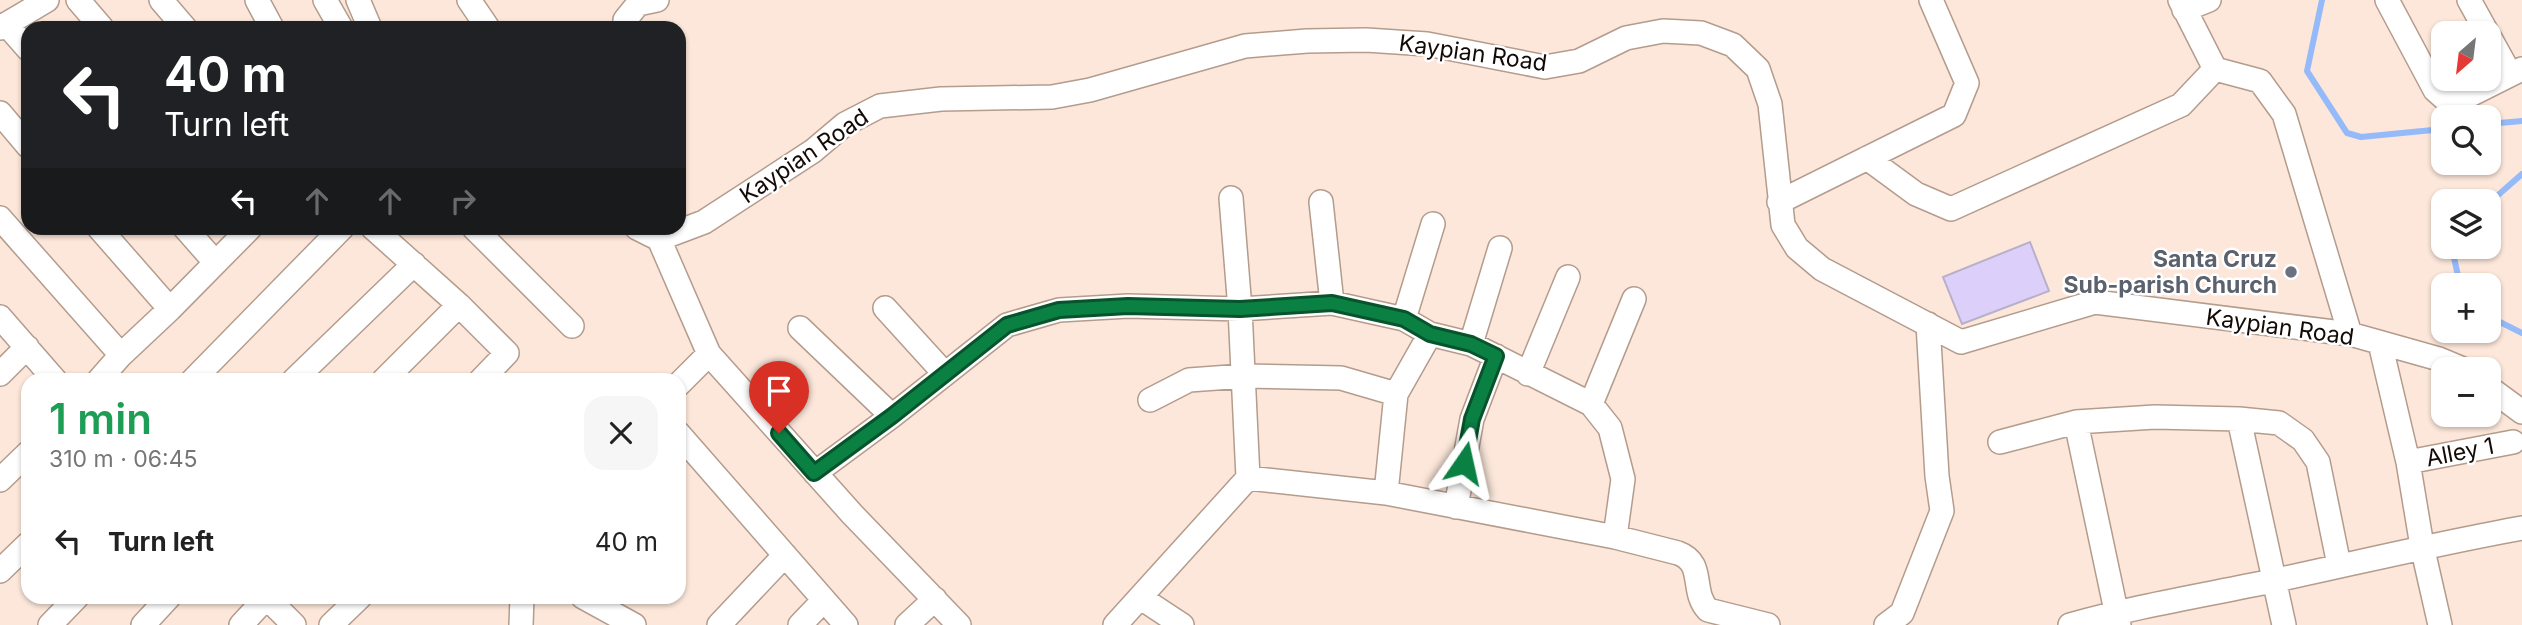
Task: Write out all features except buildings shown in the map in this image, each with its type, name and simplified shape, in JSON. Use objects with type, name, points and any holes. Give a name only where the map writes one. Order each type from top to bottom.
[{"type":"street","points":[[21,43],[3,26],[47,0]]},
{"type":"street","points":[[78,0],[96,21]]},
{"type":"street","points":[[161,0],[179,21]]},
{"type":"street","points":[[257,0],[268,21]]},
{"type":"street","points":[[325,0],[337,21]]},
{"type":"street","points":[[358,0],[367,21]]},
{"type":"street","points":[[469,0],[483,21]]},
{"type":"street","points":[[625,21],[638,4],[657,0]]},
{"type":"street","points":[[1779,202],[1954,115],[1967,83],[1931,0]]},
{"type":"street","points":[[2210,0],[2182,5],[2216,69],[2260,81],[2284,114],[2350,334]]},
{"type":"street","points":[[2387,0],[2435,90],[2444,98],[2458,101],[2516,71],[2469,0]]},
{"type":"street","name":"Kaypian Road","points":[[686,224],[704,222],[813,152],[845,124],[880,106],[941,99],[1052,97],[1090,90],[1245,46],[1366,40],[1427,44],[1545,68],[1579,61],[1626,38],[1664,31],[1701,33],[1733,45],[1758,69],[1770,104],[1783,225],[1797,248],[1822,269],[1961,342],[2095,302],[2350,334],[2432,357]]},
{"type":"street","points":[[1867,158],[1916,194],[1951,209],[2181,104],[2216,69]]},
{"type":"street","points":[[0,113],[21,138]]},
{"type":"street","points":[[1115,625],[1248,478],[1240,309],[1231,198]]},
{"type":"street","points":[[1321,202],[1332,303]]},
{"type":"street","points":[[0,218],[121,355]]},
{"type":"street","points":[[1404,319],[1433,225]]},
{"type":"street","points":[[105,235],[170,309]]},
{"type":"street","points":[[191,235],[215,262]]},
{"type":"street","points":[[105,373],[243,235]]},
{"type":"street","points":[[200,373],[335,235]]},
{"type":"street","points":[[381,235],[459,305],[507,353],[488,373]]},
{"type":"street","points":[[481,235],[572,326]]},
{"type":"street","points":[[651,235],[659,239],[709,354],[814,473],[959,625]]},
{"type":"street","name":"Kaypian Road","points":[[659,239],[665,235]]},
{"type":"street","points":[[1471,344],[1500,248]]},
{"type":"street","points":[[301,373],[414,264]]},
{"type":"street","points":[[1528,374],[1568,277]]},
{"type":"street","points":[[1591,404],[1634,299]]},
{"type":"street","points":[[814,473],[892,416],[1007,325],[1059,310],[1128,306],[1240,309],[1332,303],[1404,319],[1430,334],[1471,344],[1591,404],[1610,428],[1623,479],[1615,537]]},
{"type":"street","points":[[391,373],[459,305]]},
{"type":"street","points":[[885,308],[945,374]]},
{"type":"street","points":[[0,317],[49,373]]},
{"type":"street","points":[[1886,625],[1902,613],[1942,511],[1937,476],[1928,324]]},
{"type":"street","points":[[800,328],[892,416]]},
{"type":"street","points":[[1386,493],[1396,394],[1430,334]]},
{"type":"street","points":[[2380,343],[2408,462],[2422,546],[2440,625]]},
{"type":"street","points":[[0,374],[27,347]]},
{"type":"street","points":[[686,377],[709,354]]},
{"type":"street","points":[[1456,507],[1472,419],[1496,356]]},
{"type":"street","points":[[1150,400],[1189,380],[1244,376],[1341,378],[1396,394]]},
{"type":"street","points":[[2501,397],[2522,412]]},
{"type":"street","points":[[2000,442],[2076,422],[2155,417],[2280,423],[2303,440],[2318,462],[2339,565]]},
{"type":"street","points":[[2239,419],[2284,625]]},
{"type":"street","points":[[2076,422],[2117,618]]},
{"type":"street","points":[[686,442],[846,625]]},
{"type":"street","name":"Alley 1","points":[[2408,462],[2513,442]]},
{"type":"street","points":[[0,480],[21,460]]},
{"type":"street","points":[[1248,478],[1386,493],[1615,537],[1686,556],[1693,563],[1701,603],[1708,610],[1720,620],[1768,625]]},
{"type":"street","points":[[2070,625],[2117,618],[2422,546],[2522,528]]},
{"type":"street","points":[[0,571],[21,551]]},
{"type":"street","points":[[719,625],[785,555]]},
{"type":"street","points":[[907,625],[935,598]]},
{"type":"street","points":[[1141,598],[1182,625]]},
{"type":"street","points":[[800,625],[823,601]]},
{"type":"street","points":[[50,625],[71,604]]},
{"type":"street","points":[[143,625],[162,604]]},
{"type":"street","points":[[241,625],[260,604]]},
{"type":"street","points":[[274,604],[294,625]]},
{"type":"street","points":[[331,625],[353,604]]},
{"type":"street","points":[[521,625],[522,604]]},
{"type":"street","points":[[596,604],[634,625]]},
{"type":"waterway","points":[[2322,0],[2307,71],[2347,133],[2361,137],[2431,130]]},
{"type":"waterway","points":[[2501,123],[2522,121]]},
{"type":"waterway","points":[[2501,193],[2522,174]]},
{"type":"waterway","points":[[2454,259],[2457,273]]},
{"type":"waterway","points":[[2501,322],[2522,333]]},
{"type":"place","name":"Santa Cruz Sub-parish Church","points":[[2291,272]]},
{"type":"route","points":[[779,433],[814,473],[892,416],[1007,325],[1059,310],[1128,306],[1240,309],[1332,303],[1404,319],[1430,334],[1471,344],[1496,356],[1472,419],[1464,463]]}]
